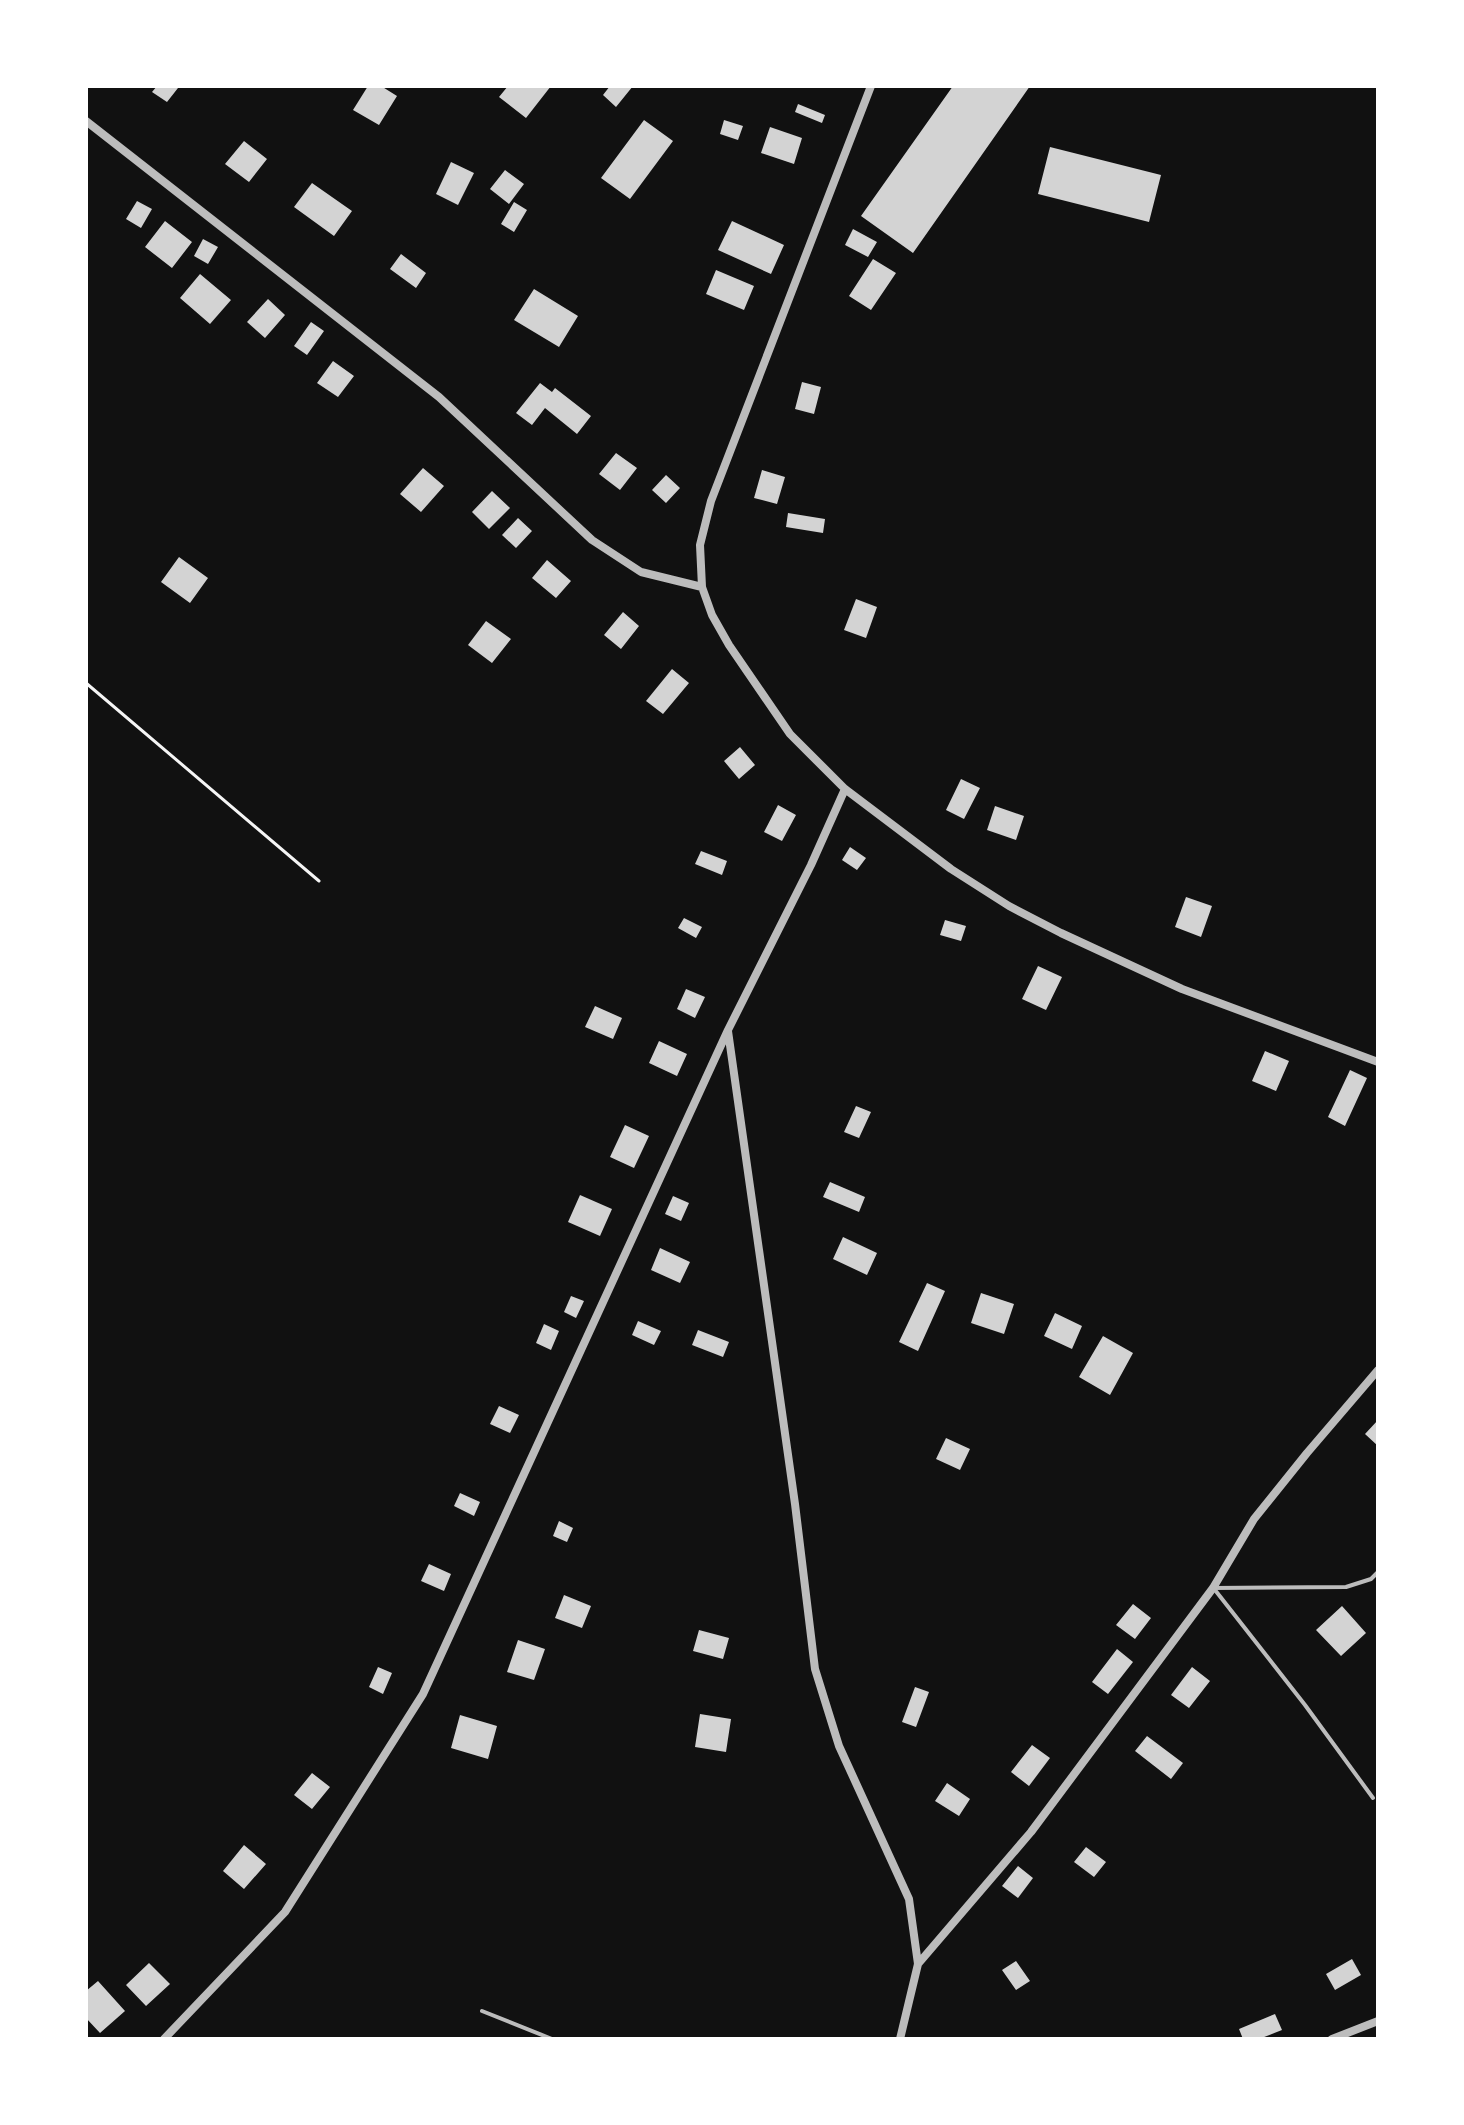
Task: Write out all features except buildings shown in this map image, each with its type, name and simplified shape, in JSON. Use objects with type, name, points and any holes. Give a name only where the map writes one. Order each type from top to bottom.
[{"type":"street","points":[[871,86],[711,501],[700,545],[702,587],[712,615],[790,734],[845,789],[951,869],[1009,906],[1182,989],[1378,1062]]},
{"type":"street","points":[[86,121],[439,397],[592,540],[641,572],[702,587]]},
{"type":"street","points":[[164,2039],[285,1912],[423,1694],[728,1030],[811,865],[845,789]]},
{"type":"street","points":[[728,1030],[795,1504],[815,1669],[839,1746],[909,1899],[918,1964],[900,2039]]},
{"type":"street","points":[[918,1964],[1031,1832],[1213,1588],[1254,1519],[1378,1370]]},
{"type":"street","points":[[1332,2039],[1378,2021]]},
{"type":"lane","points":[[1213,1588],[1346,1587],[1371,1579],[1378,1572]]},
{"type":"lane","points":[[1213,1588],[1373,1798]]},
{"type":"lane","points":[[482,2011],[552,2039]]},
{"type":"path","points":[[86,683],[319,881]]}]
